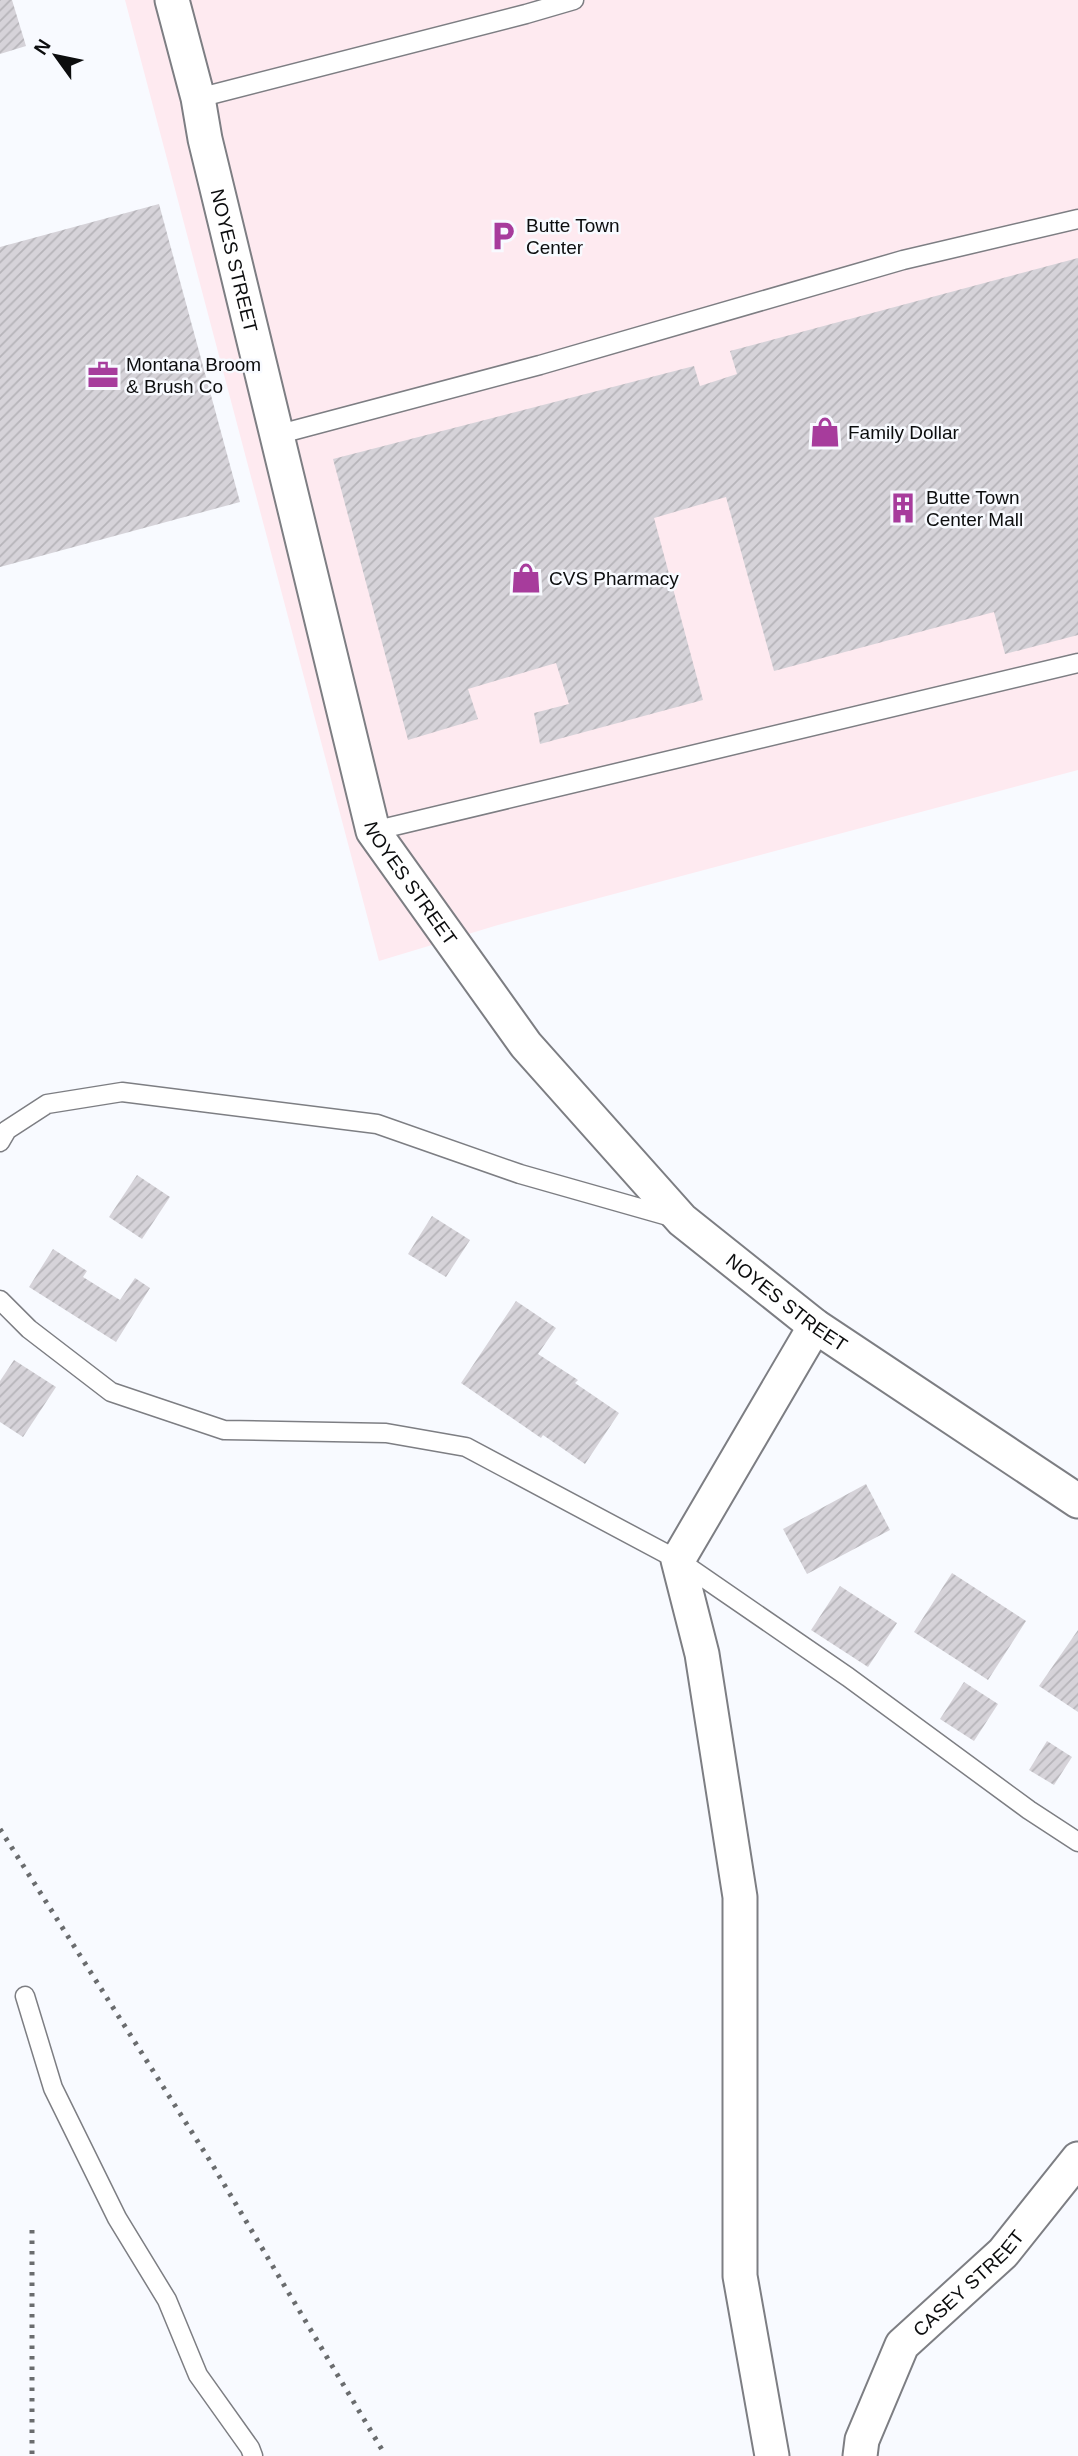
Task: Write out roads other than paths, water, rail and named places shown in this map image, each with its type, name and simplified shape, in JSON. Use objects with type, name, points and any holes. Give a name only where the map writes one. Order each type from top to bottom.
[{"type":"street","name":"NOYES STREET","points":[[172,0],[198,98],[276,435],[373,831],[526,1045],[682,1220],[815,1325],[1078,1501]]},
{"type":"street","points":[[772,2456],[740,2276],[740,1897],[702,1654],[678,1560],[815,1325]]},
{"type":"street","name":"CASEY STREET","points":[[860,2456],[862,2440],[902,2346],[1003,2253],[1078,2159]]},
{"type":"lane","points":[[198,98],[574,0]]},
{"type":"lane","points":[[276,435],[526,369],[903,260],[1078,219]]},
{"type":"lane","points":[[373,831],[1078,663]]},
{"type":"lane","points":[[0,1142],[8,1130],[47,1104],[122,1092],[377,1124],[520,1174],[682,1220]]},
{"type":"lane","points":[[0,1300],[29,1329],[111,1392],[224,1430],[386,1433],[466,1447],[678,1560],[848,1677],[1029,1810],[1078,1842]]},
{"type":"lane","points":[[25,1996],[53,2088],[117,2218],[167,2300],[198,2375],[253,2456]]},
{"type":"railway","points":[[0,1829],[212,2164],[384,2453]]},
{"type":"railway","points":[[32,2230],[32,2456]]},
{"type":"place","name":"Butte Town Center","points":[[503,236]]},
{"type":"place","name":"Montana Broom & Brush Co","points":[[103,375]]},
{"type":"place","name":"Family Dollar","points":[[825,432]]},
{"type":"place","name":"Butte Town Center Mall","points":[[903,508]]},
{"type":"place","name":"CVS Pharmacy","points":[[526,578]]}]
